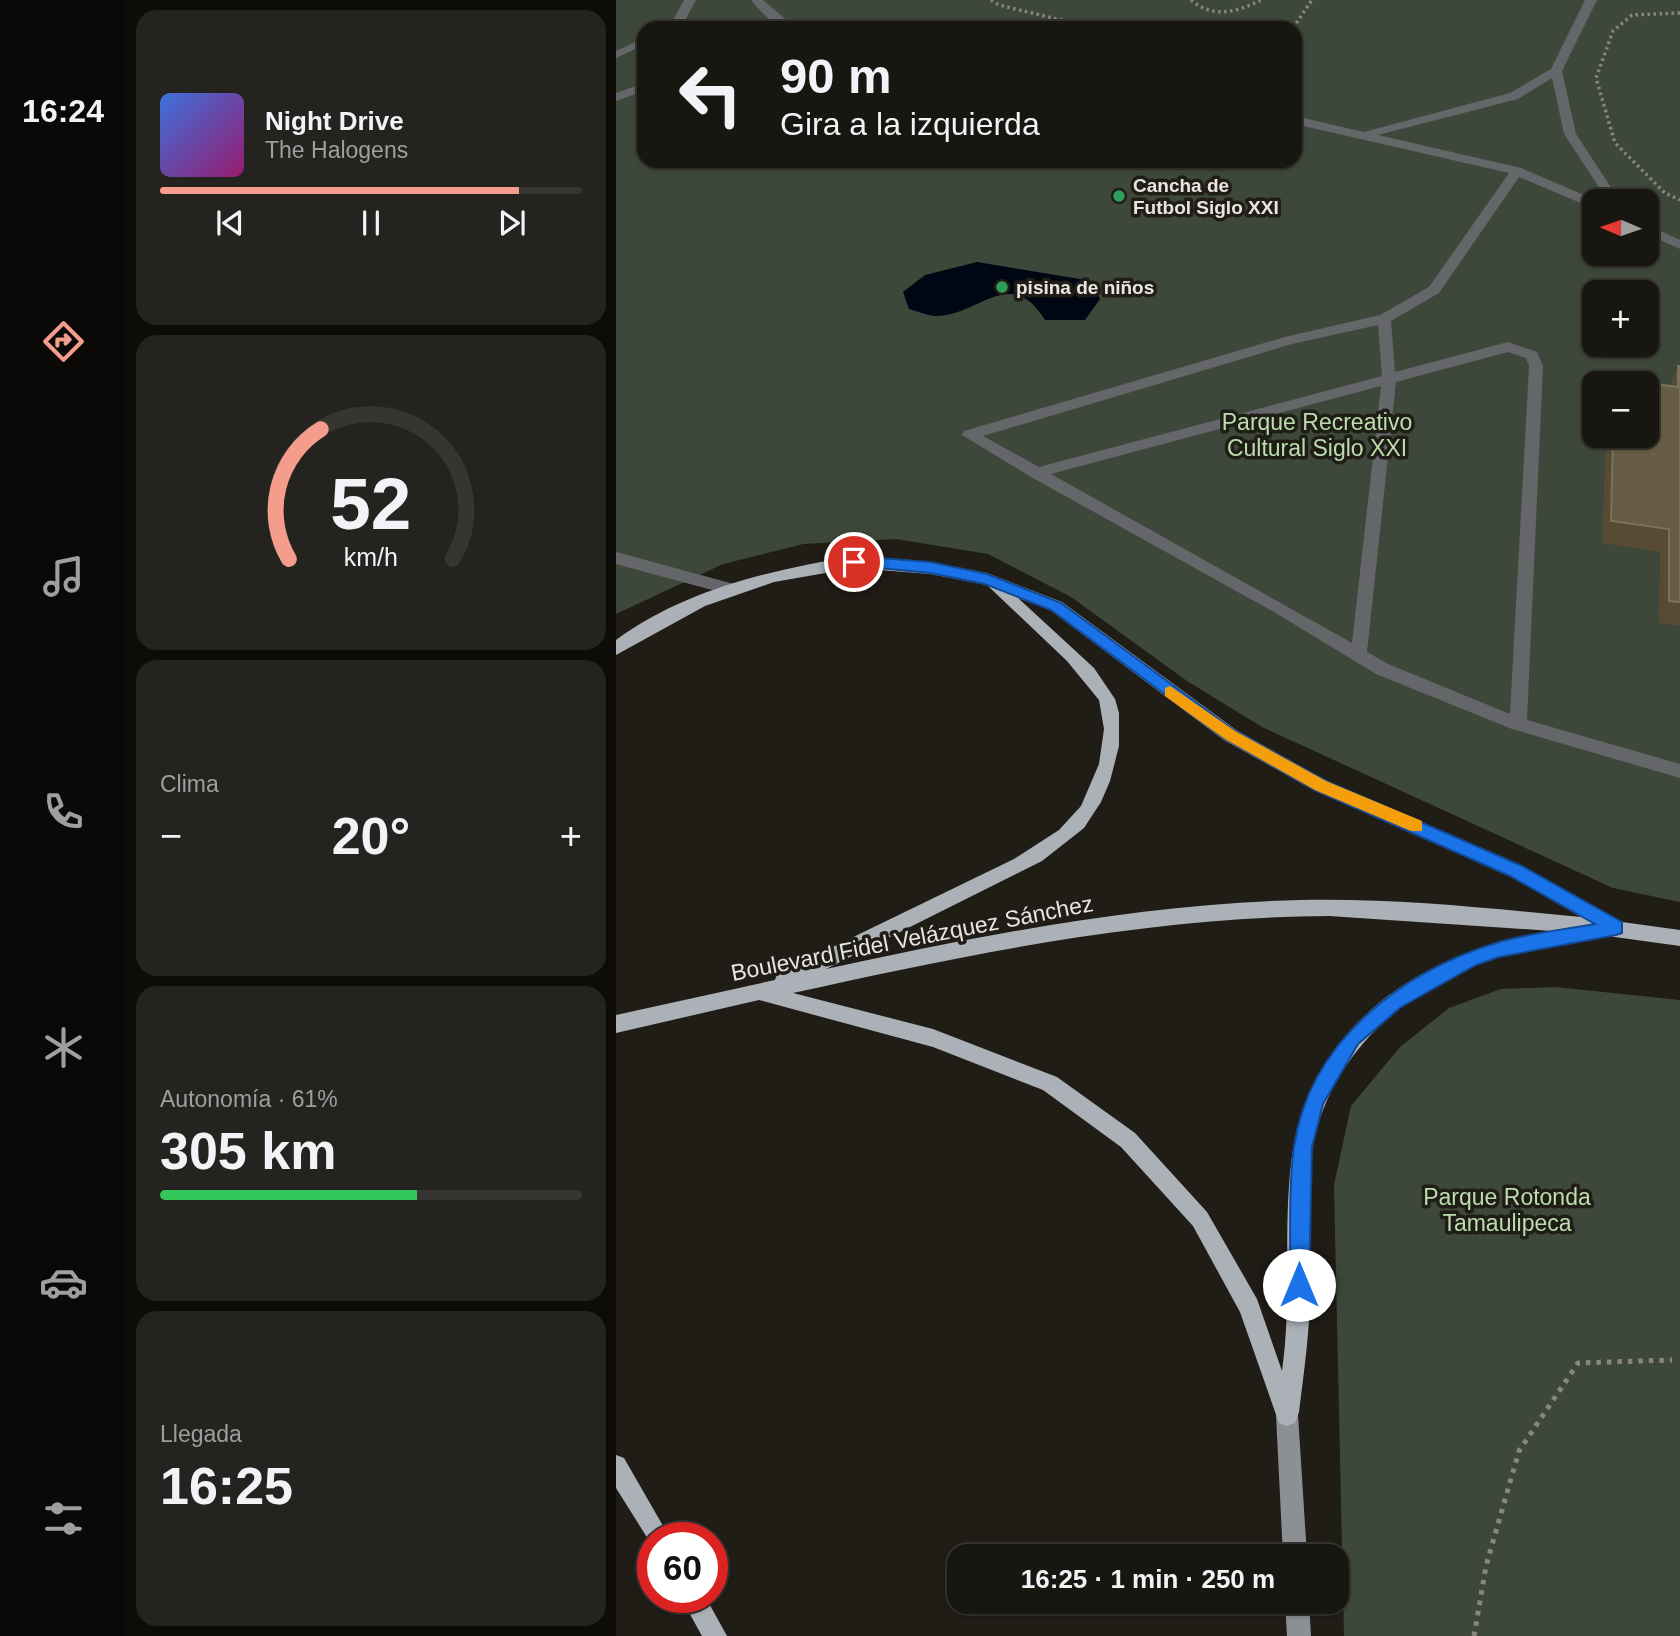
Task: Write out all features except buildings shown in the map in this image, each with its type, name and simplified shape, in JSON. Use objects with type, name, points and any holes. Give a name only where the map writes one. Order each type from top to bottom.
[{"type":"main road","points":[[616,649],[632,637],[699,602],[773,576],[854,562],[930,568],[987,579],[1056,606],[1230,735],[1309,779],[1516,871],[1616,928]]},
{"type":"main road","points":[[759,992],[1013,868],[1054,844],[1079,822],[1106,775],[1112,728],[1108,700],[1095,680],[987,579]]},
{"type":"main road","name":"Boulevard Fidel Velázquez Sánchez","points":[[616,1024],[1004,940],[1121,923],[1251,911],[1368,907],[1616,928],[1680,938]]},
{"type":"main road","points":[[1294,1544],[1287,1415],[1299,1313],[1299,1201],[1303,1147],[1314,1103],[1330,1070],[1352,1038],[1395,1001],[1470,959],[1499,949],[1616,928]]},
{"type":"main road","points":[[759,992],[933,1038],[1050,1083],[1128,1140],[1200,1219],[1249,1307],[1287,1415]]},
{"type":"main road","points":[[616,1466],[649,1522]]},
{"type":"main road","points":[[702,1613],[715,1636]]},
{"type":"main road","points":[[1298,1614],[1299,1636]]},
{"type":"street","points":[[678,21],[690,0]]},
{"type":"street","points":[[757,0],[780,21]]},
{"type":"street","points":[[1366,135],[1514,96],[1556,71],[1591,0]]},
{"type":"street","points":[[674,21],[681,16]]},
{"type":"street","points":[[616,55],[637,44]]},
{"type":"street","points":[[1556,71],[1570,134],[1606,189]]},
{"type":"street","points":[[616,97],[637,90]]},
{"type":"street","points":[[1302,121],[1517,171],[1582,199]]},
{"type":"street","points":[[1517,171],[1434,290],[1384,319],[1290,340],[969,435],[1280,608],[1382,669],[1518,724],[1680,771]]},
{"type":"street","points":[[1659,235],[1680,245]]},
{"type":"street","points":[[1359,655],[1389,379],[1384,319]]},
{"type":"street","points":[[1036,473],[1508,347],[1532,355],[1536,366],[1518,724]]},
{"type":"street","points":[[616,558],[734,590]]},
{"type":"path","points":[[991,0],[999,5],[1065,21]]},
{"type":"path","points":[[1191,0],[1211,12],[1233,12],[1261,0]]},
{"type":"path","points":[[1298,21],[1312,0]]},
{"type":"path","points":[[1680,13],[1632,15],[1613,31],[1596,78],[1615,143],[1665,192],[1680,200]]},
{"type":"path","points":[[1474,1636],[1486,1566],[1519,1451],[1578,1363],[1672,1360]]},
{"type":"green space","name":"Parque Recreativo Cultural Siglo XXI","points":[[616,0],[1680,0],[1680,902],[1613,888],[1262,727],[1187,681],[1071,597],[988,554],[896,539],[803,544],[723,564],[616,614]]},
{"type":"green space","name":"Parque Rotonda Tamaulipeca","points":[[1555,987],[1680,1000],[1680,1636],[1344,1636],[1344,1614],[1349,1614],[1349,1544],[1342,1544],[1334,1185],[1351,1106],[1400,1047],[1449,1008],[1501,989]]},
{"type":"shaded area","name":"pisina de niños","points":[[977,262],[1092,281],[1100,299],[1085,320],[1045,320],[1032,304],[1019,296],[1006,294],[952,314],[933,316],[909,309],[903,292],[925,275]]},
{"type":"slow traffic","points":[[1170,692],[1230,735],[1321,786],[1417,826]]},
{"type":"place","name":"Cancha de Futbol Siglo XXI","points":[[1119,196]]},
{"type":"place","name":"pisina de niños","points":[[1002,287]]},
{"type":"route","points":[[854,562],[930,568],[987,579],[1056,606],[1230,735],[1321,786],[1516,871],[1616,928],[1499,949],[1470,959],[1395,1001],[1352,1038],[1330,1070],[1314,1103],[1303,1147],[1299,1201],[1299,1285]]}]
